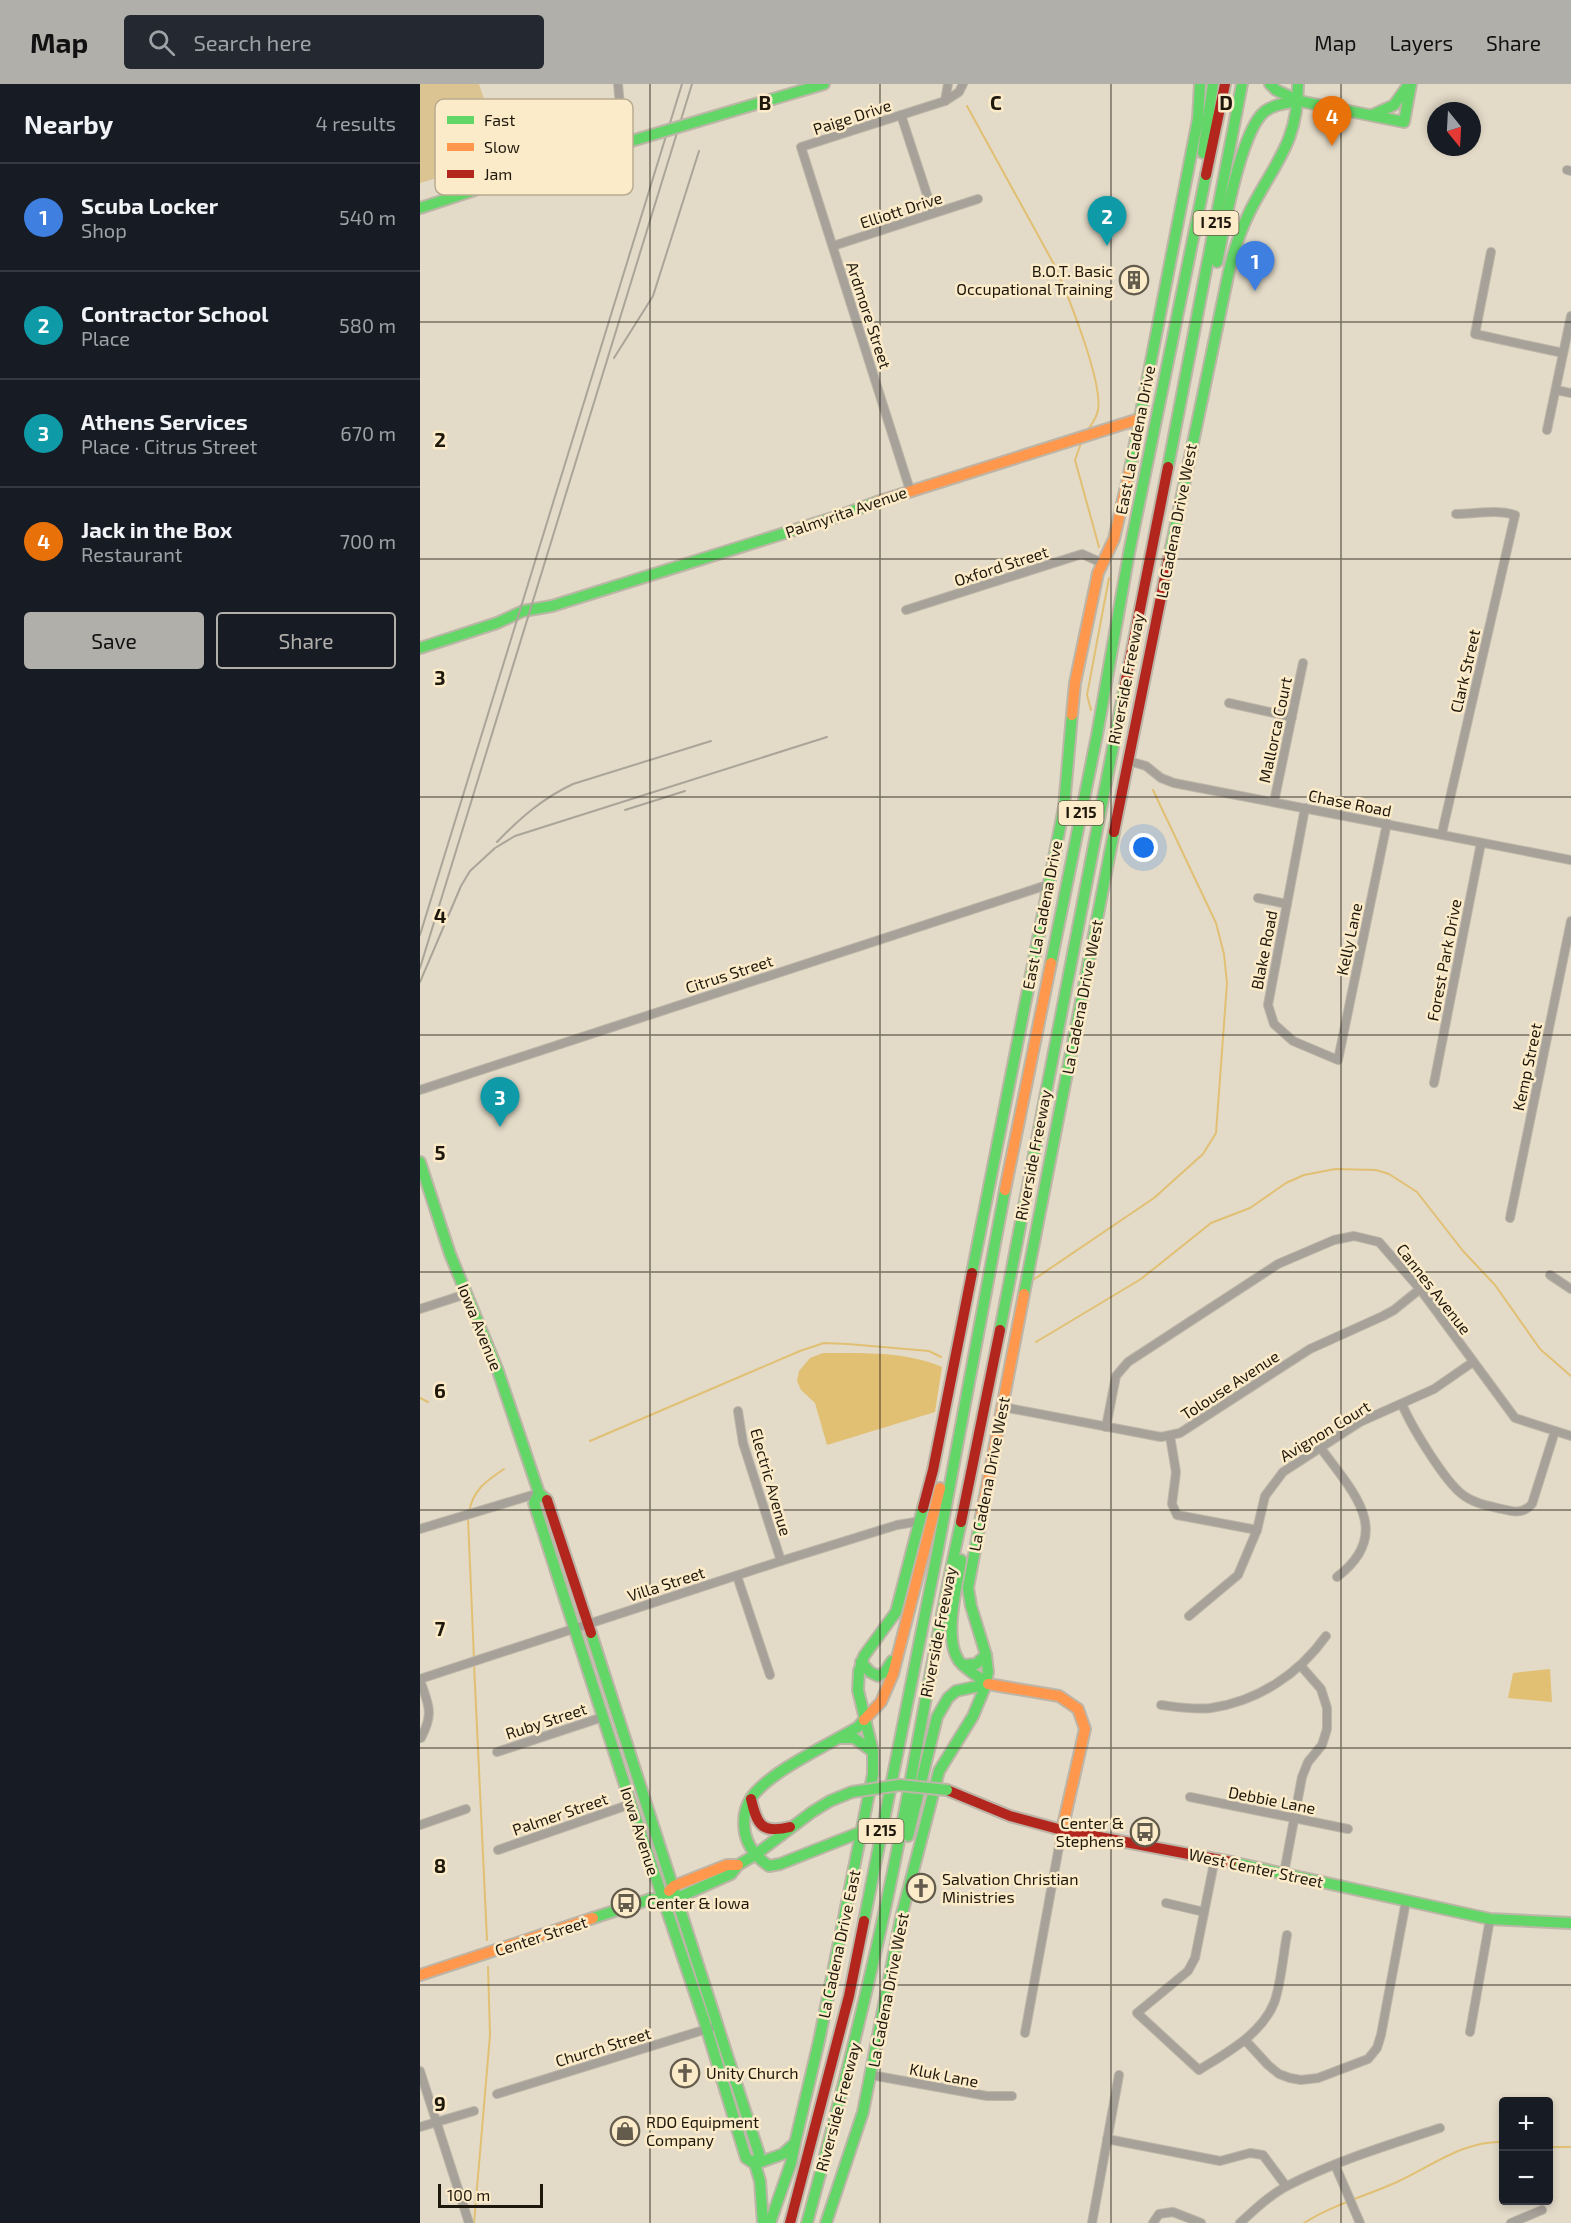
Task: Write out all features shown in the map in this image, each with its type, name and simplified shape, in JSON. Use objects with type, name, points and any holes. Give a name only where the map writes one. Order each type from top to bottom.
[{"type":"main road","points":[[633,141],[825,84]]},
{"type":"main road","name":"East La Cadena Drive","points":[[948,1395],[1064,807],[1075,683],[1095,583],[1114,539],[1120,518],[1198,119],[1200,84]]},
{"type":"main road","points":[[1204,190],[1203,152],[1213,84]]},
{"type":"main road","name":"Riverside Freeway","points":[[790,2223],[849,1996],[1003,1200],[1097,735],[1130,553],[1225,84]]},
{"type":"main road","name":"Riverside Freeway","points":[[807,2223],[849,2070],[894,1868],[940,1619],[979,1439],[1150,556],[1190,362],[1242,84]]},
{"type":"main road","points":[[1270,84],[1276,90],[1299,101],[1404,122],[1410,84]]},
{"type":"main road","name":"La Cadena Drive West","points":[[826,2223],[863,2112],[901,1918],[939,1771],[947,1752],[974,1713],[988,1684],[986,1655],[972,1618],[968,1588],[1003,1407],[1218,315],[1242,227],[1258,196],[1280,163],[1293,136],[1299,101],[1298,84]]},
{"type":"main road","points":[[1372,116],[1394,105],[1410,84]]},
{"type":"main road","points":[[1190,362],[1199,350],[1218,259],[1246,147],[1255,122],[1271,107],[1299,101]]},
{"type":"main road","points":[[420,208],[460,195]]},
{"type":"main road","name":"Palmyrita Avenue","points":[[420,648],[497,623],[505,618],[552,606],[836,517],[910,490],[1139,418]]},
{"type":"main road","name":"Iowa Avenue","points":[[420,1162],[450,1254],[498,1371],[539,1493],[547,1500],[674,1886],[759,2154],[755,2164],[760,2181],[763,2223]]},
{"type":"main road","name":"La Cadena Drive East","points":[[770,2223],[791,2163],[819,2042],[873,1774],[873,1752],[858,1690],[861,1662],[896,1612],[921,1521],[948,1395]]},
{"type":"main road","points":[[861,1832],[774,1866],[766,1864],[755,1855],[743,1828],[743,1815],[751,1799],[763,1784],[858,1727],[881,1702],[893,1674],[932,1524],[945,1461],[959,1436]]},
{"type":"main road","points":[[979,1439],[977,1477],[958,1577],[952,1629],[955,1652],[963,1665],[988,1684]]},
{"type":"main road","name":"Iowa Avenue","points":[[539,1493],[534,1503],[706,2028],[746,2158],[755,2164]]},
{"type":"main road","points":[[861,1662],[873,1675],[882,1675],[900,1646]]},
{"type":"main road","points":[[963,1665],[976,1664],[986,1655]]},
{"type":"main road","points":[[894,1868],[908,1835],[937,1717],[948,1698],[956,1691],[988,1684],[1059,1696],[1078,1709],[1085,1728],[1062,1830]]},
{"type":"main road","points":[[840,1738],[854,1738],[873,1752]]},
{"type":"main road","name":"Center Street","points":[[420,1975],[651,1899],[677,1898],[731,1874],[738,1865],[830,1801],[852,1792],[903,1783],[947,1790]]},
{"type":"main road","name":"West Center Street","points":[[947,1790],[1010,1816],[1062,1830],[1215,1858],[1491,1919],[1571,1923]]},
{"type":"main road","points":[[751,1799],[755,1816],[761,1826],[773,1830],[795,1826]]},
{"type":"main road","name":"Center Street","points":[[662,1897],[674,1886],[727,1865],[738,1865]]},
{"type":"main road","points":[[755,2164],[783,2154],[795,2143]]},
{"type":"street","points":[[618,84],[619,99]]},
{"type":"street","points":[[945,101],[948,84]]},
{"type":"street","name":"Paige Drive","points":[[801,147],[945,101],[959,92],[963,84]]},
{"type":"street","points":[[901,115],[933,213]]},
{"type":"street","name":"Ardmore Street","points":[[801,147],[910,490]]},
{"type":"street","name":"Elliott Drive","points":[[833,246],[978,199]]},
{"type":"street","points":[[1491,252],[1475,334],[1563,353]]},
{"type":"street","points":[[1547,430],[1571,316]]},
{"type":"street","points":[[1556,390],[1571,393]]},
{"type":"street","name":"Clark Street","points":[[1442,833],[1515,515],[1501,511],[1485,514],[1456,514]]},
{"type":"street","name":"Oxford Street","points":[[906,610],[1082,554],[1102,563]]},
{"type":"street","name":"Mallorca Court","points":[[1274,802],[1303,663]]},
{"type":"street","points":[[1229,703],[1292,717]]},
{"type":"street","name":"Chase Road","points":[[1129,761],[1146,766],[1161,778],[1174,783],[1442,833],[1480,843],[1571,860]]},
{"type":"street","name":"Blake Road","points":[[1305,808],[1268,1005],[1274,1024],[1293,1041],[1338,1060]]},
{"type":"street","name":"Kelly Lane","points":[[1338,1060],[1387,823]]},
{"type":"street","name":"Forest Park Drive","points":[[1434,1083],[1480,843]]},
{"type":"street","name":"Citrus Street","points":[[420,1090],[1047,885]]},
{"type":"street","points":[[1258,898],[1287,904]]},
{"type":"street","name":"Kemp Street","points":[[1510,1218],[1571,921]]},
{"type":"street","name":"Cannes Avenue","points":[[1106,1427],[1116,1376],[1128,1362],[1278,1264],[1334,1240],[1354,1236],[1379,1242],[1420,1289],[1515,1418],[1571,1436]]},
{"type":"street","points":[[1550,1275],[1571,1289]]},
{"type":"street","name":"Tolouse Avenue","points":[[1003,1407],[1161,1437],[1170,1436],[1180,1433],[1321,1343],[1395,1310],[1420,1289]]},
{"type":"street","points":[[420,1309],[432,1307],[466,1294]]},
{"type":"street","name":"Avignon Court","points":[[1189,1616],[1238,1575],[1257,1530],[1265,1496],[1283,1472],[1360,1422],[1434,1389],[1473,1362]]},
{"type":"street","points":[[1401,1404],[1414,1430],[1462,1495],[1483,1505],[1511,1511],[1523,1511],[1532,1504],[1555,1431]]},
{"type":"street","name":"Electric Avenue","points":[[738,1411],[743,1443],[781,1561]]},
{"type":"street","points":[[1170,1436],[1176,1472],[1172,1504],[1177,1515],[1257,1530]]},
{"type":"street","points":[[1320,1447],[1364,1510],[1365,1537],[1362,1547],[1351,1564],[1337,1577]]},
{"type":"street","points":[[420,1529],[539,1493]]},
{"type":"street","name":"Villa Street","points":[[420,1679],[781,1561],[897,1525],[921,1521]]},
{"type":"street","points":[[737,1576],[770,1675]]},
{"type":"street","points":[[1161,1705],[1211,1708],[1253,1695],[1282,1681],[1301,1666],[1326,1636]]},
{"type":"street","points":[[1284,1873],[1302,1777],[1308,1762],[1322,1745],[1327,1729],[1327,1708],[1320,1689],[1301,1666]]},
{"type":"street","points":[[420,1679],[430,1712],[429,1722],[421,1738]]},
{"type":"street","name":"Ruby Street","points":[[497,1752],[603,1717]]},
{"type":"street","name":"Debbie Lane","points":[[1190,1797],[1348,1829]]},
{"type":"street","name":"Palmer Street","points":[[498,1850],[631,1804]]},
{"type":"street","points":[[420,1825],[466,1809]]},
{"type":"street","points":[[1025,2033],[1062,1830]]},
{"type":"street","points":[[1215,1858],[1195,1958],[1188,1971],[1137,2013],[1199,2070],[1245,2040],[1266,2017],[1274,2002],[1287,1935]]},
{"type":"street","points":[[1245,2040],[1268,2065],[1290,2078],[1301,2080],[1318,2078],[1368,2059],[1377,2048],[1381,2035],[1406,1901]]},
{"type":"street","points":[[1166,1904],[1204,1912]]},
{"type":"street","points":[[1470,2032],[1491,1919]]},
{"type":"street","name":"Church Street","points":[[497,2094],[718,2026]]},
{"type":"street","points":[[420,2071],[469,2223]]},
{"type":"street","name":"Kluk Lane","points":[[871,2075],[987,2096],[1012,2096]]},
{"type":"street","points":[[1092,2223],[1119,2075]]},
{"type":"street","points":[[420,2127],[474,2111]]},
{"type":"street","points":[[1240,2223],[1286,2186],[1364,2153],[1440,2128]]},
{"type":"street","points":[[1107,2139],[1220,2161],[1250,2153],[1263,2155],[1286,2186]]},
{"type":"street","points":[[1335,2165],[1360,2223]]},
{"type":"street","points":[[1511,2223],[1542,2210]]},
{"type":"street","points":[[1153,2223],[1159,2214],[1173,2212],[1202,2223]]},
{"type":"shaded area","points":[[420,84],[479,84],[484,99],[435,99],[435,179],[420,183]]},
{"type":"shaded area","points":[[823,1353],[899,1356],[942,1367],[935,1412],[827,1445],[815,1403],[801,1390],[797,1381],[799,1371],[810,1358]]},
{"type":"shaded area","points":[[1550,1669],[1552,1702],[1508,1698],[1513,1673]]},
{"type":"waterway","points":[[967,106],[1056,268],[1076,318],[1090,360],[1098,397],[1097,413],[1088,430]]},
{"type":"waterway","points":[[1081,443],[1075,460],[1099,547]]},
{"type":"waterway","points":[[1091,710],[1087,695],[1109,578]]},
{"type":"waterway","points":[[1033,1280],[1154,1198],[1203,1154],[1216,1133],[1227,983],[1224,954],[1216,923],[1153,790]]},
{"type":"waterway","points":[[1036,1342],[1141,1279],[1211,1223],[1250,1208],[1286,1183],[1304,1175],[1335,1169],[1376,1170],[1389,1174],[1417,1192],[1463,1251],[1495,1285],[1540,1349],[1571,1376]]},
{"type":"waterway","points":[[590,1441],[800,1351],[824,1343],[929,1351],[941,1357]]},
{"type":"waterway","points":[[420,1398],[428,1402]]},
{"type":"waterway","points":[[469,1512],[481,1487],[504,1469]]},
{"type":"waterway","points":[[468,1518],[474,1659]]},
{"type":"waterway","points":[[474,1664],[487,1940]]},
{"type":"waterway","points":[[474,2223],[490,2035],[488,1967]]},
{"type":"waterway","points":[[1304,2223],[1338,2206],[1397,2182],[1449,2155],[1475,2145],[1499,2142]]},
{"type":"waterway","points":[[1553,2147],[1571,2147]]},
{"type":"railway","points":[[420,935],[682,84]]},
{"type":"railway","points":[[420,968],[692,84]]},
{"type":"railway","points":[[614,358],[653,296],[699,151]]},
{"type":"railway","points":[[420,982],[461,886],[470,871],[495,848],[515,836],[827,737]]},
{"type":"railway","points":[[497,842],[532,809],[573,784],[711,741]]},
{"type":"railway","points":[[625,810],[685,791]]},
{"type":"traffic: fast","points":[[749,106],[824,84]]},
{"type":"traffic: fast","points":[[1130,469],[1198,119],[1200,84]]},
{"type":"traffic: fast","points":[[1203,153],[1213,84]]},
{"type":"traffic: fast","points":[[1168,467],[1242,84]]},
{"type":"traffic: fast","points":[[1270,84],[1276,90],[1299,101]]},
{"type":"traffic: fast","points":[[1169,557],[1233,255],[1247,217],[1290,136],[1297,104],[1298,84]]},
{"type":"traffic: fast","points":[[1299,101],[1404,122],[1411,84]]},
{"type":"traffic: fast","points":[[1372,115],[1394,105],[1407,87]]},
{"type":"traffic: fast","points":[[1217,262],[1240,160],[1255,123],[1264,112],[1272,107],[1299,101]]},
{"type":"traffic: fast","points":[[633,141],[749,106]]},
{"type":"traffic: fast","points":[[1051,963],[1097,735],[1129,553],[1206,175]]},
{"type":"traffic: fast","points":[[420,208],[460,195]]},
{"type":"traffic: fast","points":[[420,648],[497,623],[523,611],[552,606],[877,502]]},
{"type":"traffic: fast","points":[[1000,1330],[1125,685]]},
{"type":"traffic: fast","points":[[972,1273],[1064,807],[1072,715]]},
{"type":"traffic: fast","points":[[1024,1294],[1114,832]]},
{"type":"traffic: fast","points":[[420,1162],[450,1254],[498,1371],[539,1493],[547,1500]]},
{"type":"traffic: fast","points":[[864,1921],[937,1554],[1005,1190]]},
{"type":"traffic: fast","points":[[539,1493],[534,1503],[631,1804],[704,2020],[746,2158],[755,2164]]},
{"type":"traffic: fast","points":[[755,2164],[783,2154],[795,2143],[819,2041],[873,1774],[873,1752],[858,1690],[859,1671],[864,1656],[896,1612],[923,1508]]},
{"type":"traffic: fast","points":[[826,2223],[863,2112],[901,1918],[939,1771],[973,1716],[985,1687],[988,1672],[986,1655],[968,1588],[981,1517]]},
{"type":"traffic: fast","points":[[807,2223],[854,2045],[885,1911],[961,1522]]},
{"type":"traffic: fast","points":[[961,1560],[954,1597],[952,1626],[954,1651],[962,1664],[988,1684]]},
{"type":"traffic: fast","points":[[591,1633],[759,2154],[755,2164],[760,2181],[763,2223]]},
{"type":"traffic: fast","points":[[963,1665],[976,1664],[986,1655]]},
{"type":"traffic: fast","points":[[861,1662],[870,1672],[878,1676],[885,1672],[892,1661]]},
{"type":"traffic: fast","points":[[908,1836],[937,1717],[948,1698],[956,1691],[988,1684]]},
{"type":"traffic: fast","points":[[861,1832],[780,1864],[769,1866],[757,1856],[746,1838],[744,1820],[747,1806],[760,1788],[785,1768],[858,1727],[864,1720]]},
{"type":"traffic: fast","points":[[840,1738],[854,1738],[872,1751]]},
{"type":"traffic: fast","points":[[852,1792],[900,1785],[947,1790]]},
{"type":"traffic: fast","points":[[593,1918],[651,1899],[677,1898],[731,1874],[738,1865],[812,1812],[852,1792]]},
{"type":"traffic: fast","points":[[1231,1862],[1490,1919],[1571,1923]]},
{"type":"traffic: fast","points":[[770,2223],[791,2163],[795,2143]]},
{"type":"traffic: slow","points":[[877,502],[1139,419]]},
{"type":"traffic: slow","points":[[1072,715],[1075,683],[1098,573],[1114,539],[1130,469]]},
{"type":"traffic: slow","points":[[1005,1190],[1051,963]]},
{"type":"traffic: slow","points":[[981,1517],[1024,1294]]},
{"type":"traffic: slow","points":[[864,1720],[881,1702],[893,1674],[940,1488]]},
{"type":"traffic: slow","points":[[988,1684],[1059,1696],[1078,1709],[1085,1729],[1062,1830]]},
{"type":"traffic: slow","points":[[669,1891],[674,1886],[727,1865],[738,1865]]},
{"type":"traffic: slow","points":[[420,1975],[593,1918]]},
{"type":"traffic: jam","points":[[1206,175],[1225,84]]},
{"type":"traffic: jam","points":[[1125,685],[1168,467]]},
{"type":"traffic: jam","points":[[1114,832],[1169,557]]},
{"type":"traffic: jam","points":[[923,1508],[933,1470],[972,1273]]},
{"type":"traffic: jam","points":[[961,1522],[1000,1330]]},
{"type":"traffic: jam","points":[[547,1500],[591,1633]]},
{"type":"traffic: jam","points":[[947,1790],[1010,1816],[1062,1830],[1231,1862]]},
{"type":"traffic: jam","points":[[751,1799],[762,1825],[773,1829],[790,1827]]},
{"type":"traffic: jam","points":[[790,2223],[849,1996],[864,1921]]},
{"type":"place","name":"Jack in the Box","points":[[1332,146]]},
{"type":"place","name":"Contractor School","points":[[1107,246]]},
{"type":"place","name":"B.O.T. Basic Occupational Training","points":[[1134,280]]},
{"type":"place","name":"Scuba Locker","points":[[1255,291]]},
{"type":"place","name":"Athens Services","points":[[500,1127]]},
{"type":"place","name":"Center & Stephens","points":[[1145,1832]]},
{"type":"place","name":"Salvation Christian Ministries","points":[[921,1888]]},
{"type":"place","name":"Center & Iowa","points":[[626,1903]]},
{"type":"place","name":"Unity Church","points":[[685,2073]]},
{"type":"place","name":"RDO Equipment Company","points":[[625,2131]]}]
